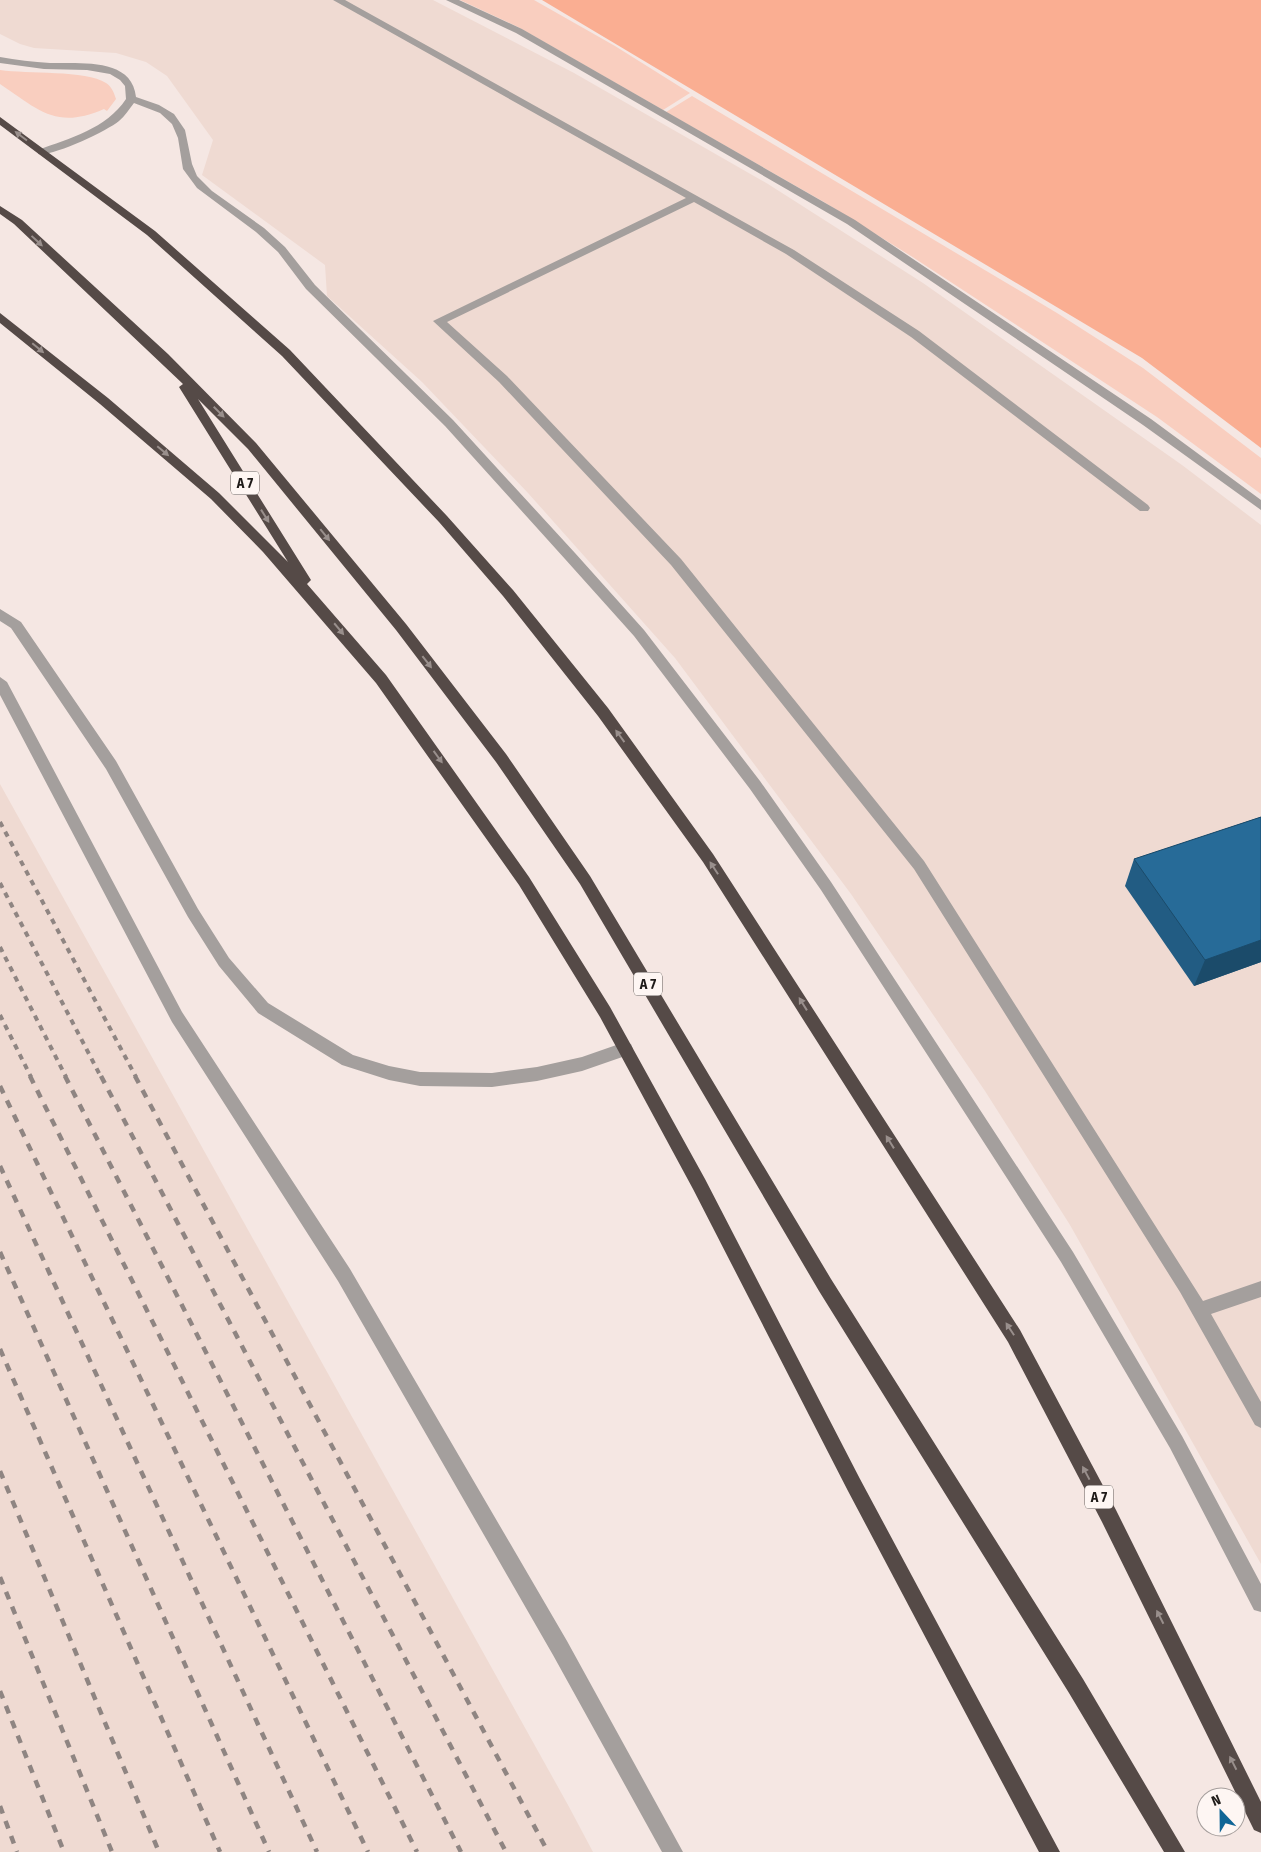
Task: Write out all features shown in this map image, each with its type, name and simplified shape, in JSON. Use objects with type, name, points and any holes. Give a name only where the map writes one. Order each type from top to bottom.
[{"type":"highway","name":"A 7","points":[[0,120],[151,233],[286,353],[443,519],[508,593],[602,712],[708,858],[1014,1336],[1110,1516],[1261,1823]]},
{"type":"highway","name":"A 7","points":[[0,210],[18,222],[164,357],[252,446],[401,628],[501,758],[579,872],[666,1014],[825,1285],[1076,1686],[1175,1852]]},
{"type":"highway","name":"A 7","points":[[0,317],[104,401],[215,496],[323,610],[381,679],[513,865],[605,1012],[698,1184],[854,1485],[1050,1852]]},
{"type":"highway","name":"A 7","points":[[164,357],[203,415],[323,610]]},
{"type":"lane","points":[[338,0],[458,65],[790,252],[915,334],[1144,508]]},
{"type":"lane","points":[[451,0],[519,31],[851,222],[1147,422],[1261,506]]},
{"type":"lane","points":[[0,60],[27,65],[104,69],[124,77],[132,91],[132,99],[123,112],[105,126],[42,152]]},
{"type":"lane","points":[[132,99],[153,104],[171,116],[180,127],[185,159],[192,176],[222,204],[261,231],[299,266],[310,287],[449,423],[639,633],[684,691],[826,886],[1067,1257],[1176,1442],[1261,1604]]},
{"type":"lane","points":[[694,198],[439,321],[503,379],[676,562],[919,865],[1199,1310],[1261,1419]]},
{"type":"lane","points":[[0,614],[16,625],[106,757],[192,913],[224,962],[263,1008],[348,1060],[389,1073],[420,1079],[492,1080],[537,1074],[582,1064],[625,1050]]},
{"type":"lane","points":[[0,682],[177,1017],[344,1275],[560,1648],[673,1852]]},
{"type":"lane","points":[[1199,1310],[1261,1289]]},
{"type":"shaded area","points":[[0,0],[433,0],[574,73],[768,184],[923,283],[1182,465],[1261,525],[1261,1564],[1070,1225],[985,1091],[851,894],[675,658],[528,493],[422,382],[327,296],[325,265],[202,175],[213,140],[167,76],[146,62],[116,53],[34,48],[20,44],[0,34]]},
{"type":"shaded area","points":[[460,0],[534,0],[615,46],[690,93],[663,110],[518,27]]},
{"type":"shaded area","points":[[542,0],[1261,0],[1261,448],[1142,358]]},
{"type":"shaded area","points":[[0,70],[71,74],[97,79],[110,86],[116,99],[107,111],[104,109],[73,118],[60,117],[37,109],[0,84]]},
{"type":"shaded area","points":[[692,96],[1057,313],[1143,368],[1261,458],[1261,494],[1157,417],[911,256],[824,202],[666,112]]},
{"type":"shaded area","points":[[0,784],[568,1805],[593,1852],[0,1852]]},
{"type":"building","points":[[1261,817],[1261,940],[1205,960],[1134,859]]},
{"type":"railway","points":[[0,822],[136,1077]]},
{"type":"railway","points":[[0,883],[101,1077]]},
{"type":"railway","points":[[0,947],[66,1077]]},
{"type":"railway","points":[[0,1015],[31,1077]]},
{"type":"railway","points":[[30,1076],[417,1852]]},
{"type":"railway","points":[[65,1076],[461,1852]]},
{"type":"railway","points":[[101,1076],[506,1852]]},
{"type":"railway","points":[[135,1076],[548,1852]]},
{"type":"railway","points":[[0,1086],[368,1852]]},
{"type":"railway","points":[[0,1166],[317,1852]]},
{"type":"railway","points":[[0,1252],[269,1852]]},
{"type":"railway","points":[[0,1349],[220,1852]]},
{"type":"railway","points":[[0,1471],[159,1852]]},
{"type":"railway","points":[[0,1577],[112,1852]]},
{"type":"railway","points":[[0,1691],[64,1852]]},
{"type":"railway","points":[[0,1806],[17,1852]]}]
